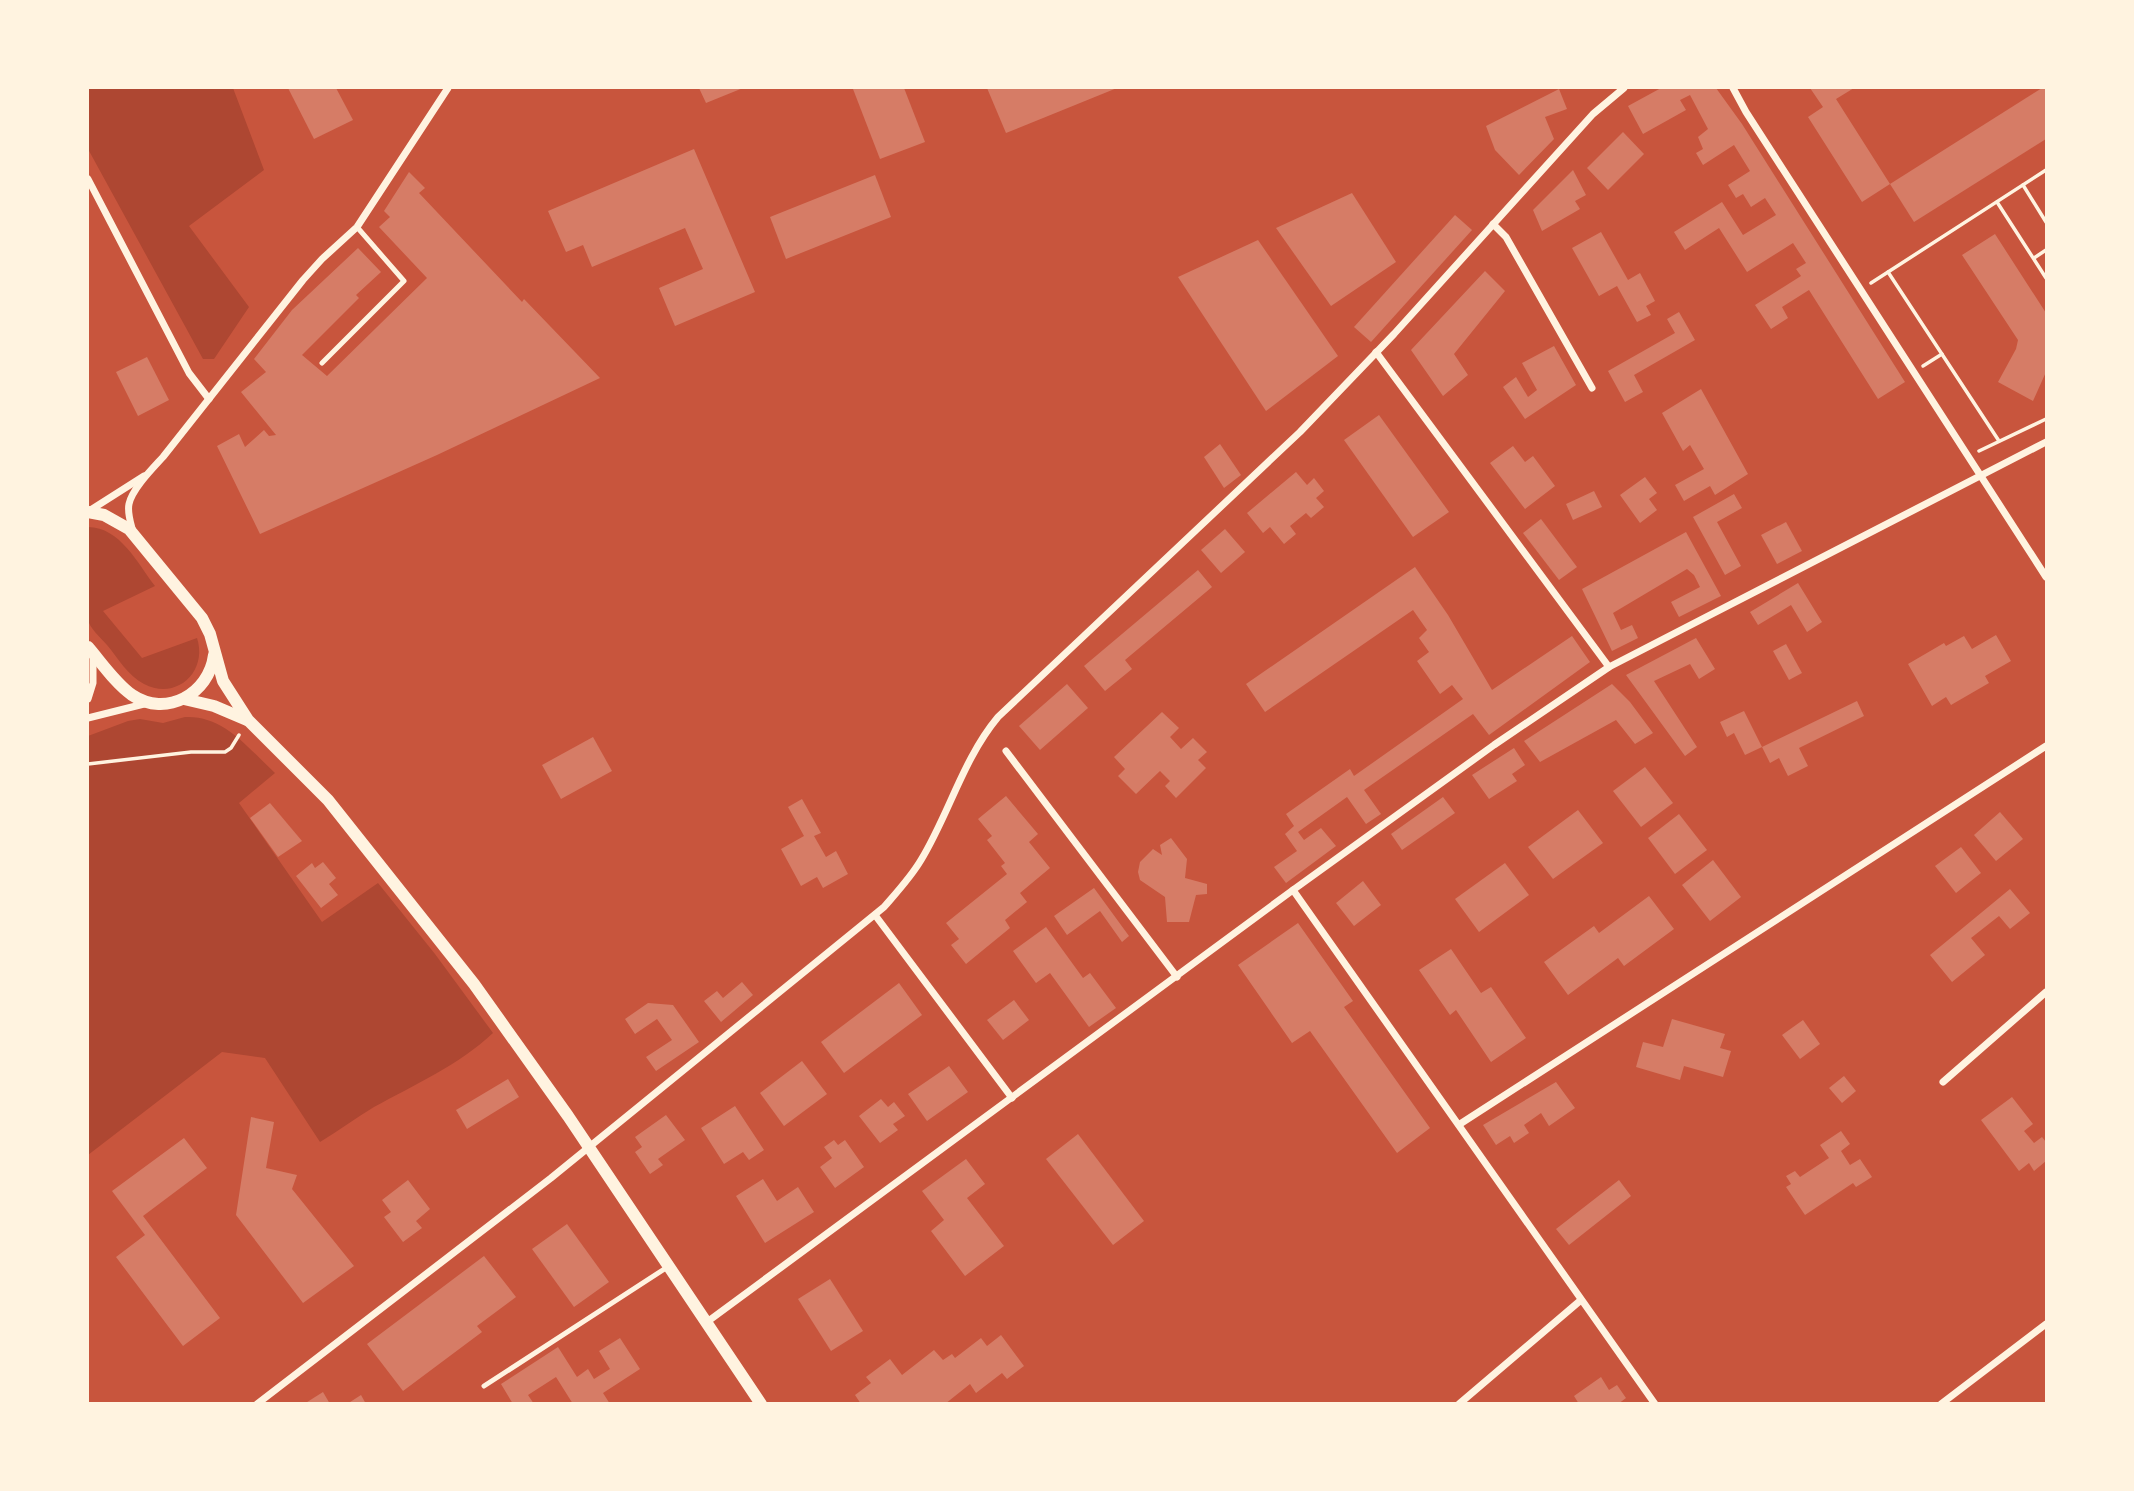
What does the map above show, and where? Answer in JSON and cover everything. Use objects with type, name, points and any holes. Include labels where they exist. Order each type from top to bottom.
[{"type":"street","points":[[133,533],[129,502],[148,473],[303,280],[357,227],[448,88]]},
{"type":"street","points":[[257,1404],[589,1147],[875,915],[900,890],[922,858],[978,746],[998,717],[1289,443],[1376,352],[1593,114],[1624,88]]},
{"type":"street","points":[[1733,88],[2046,577]]},
{"type":"street","points":[[88,179],[189,373],[209,399]]},
{"type":"street","points":[[1493,224],[1506,237],[1592,388]]},
{"type":"street","points":[[1376,352],[1609,667]]},
{"type":"street","points":[[707,1322],[1293,890],[1494,745],[1609,667],[2046,442]]},
{"type":"street","points":[[88,512],[148,473]]},
{"type":"street","points":[[88,512],[109,517],[133,533],[207,627],[223,681],[248,720],[318,789],[474,984],[589,1147],[761,1404]]},
{"type":"street","points":[[88,699],[93,677],[90,650]]},
{"type":"street","points":[[90,650],[130,693],[153,702]]},
{"type":"street","points":[[88,718],[153,702],[184,699],[198,690],[207,679],[214,651]]},
{"type":"street","points":[[184,699],[214,706],[248,720]]},
{"type":"street","points":[[1460,1124],[2046,746]]},
{"type":"street","points":[[1006,751],[1177,977]]},
{"type":"street","points":[[1293,890],[1655,1404]]},
{"type":"street","points":[[875,915],[1012,1098]]},
{"type":"street","points":[[1943,1082],[2046,992]]},
{"type":"street","points":[[1459,1404],[1581,1300]]},
{"type":"street","points":[[1941,1404],[2046,1324]]},
{"type":"lane","points":[[321,363],[404,281],[357,227]]},
{"type":"lane","points":[[484,1386],[669,1266]]},
{"type":"path","points":[[1861,290],[2046,170]]},
{"type":"path","points":[[2023,185],[2046,222]]},
{"type":"path","points":[[1997,202],[2046,278]]},
{"type":"path","points":[[2034,258],[2046,250]]},
{"type":"path","points":[[1888,272],[1999,442]]},
{"type":"path","points":[[1913,371],[1942,354]]},
{"type":"path","points":[[1969,456],[2046,419]]},
{"type":"path","points":[[88,764],[181,752],[225,752],[239,736]]},
{"type":"shaded area","points":[[88,88],[233,88],[264,170],[189,226],[249,307],[214,359],[203,359],[88,149]]},
{"type":"shaded area","points":[[88,527],[110,533],[119,540],[155,586],[103,611],[142,658],[197,638],[198,662],[194,672],[178,686],[156,688],[138,681],[91,626],[87,613]]},
{"type":"shaded area","points":[[185,717],[199,718],[224,728],[275,773],[239,803],[322,922],[378,883],[493,1033],[451,1065],[374,1107],[320,1142],[265,1058],[222,1052],[88,1155],[88,736],[128,721],[140,719],[163,723]]},
{"type":"building","points":[[288,88],[336,88],[353,120],[314,139]]},
{"type":"building","points":[[699,88],[743,88],[706,103]]},
{"type":"building","points":[[904,88],[925,142],[880,159],[853,89]]},
{"type":"building","points":[[987,88],[1117,88],[1006,133]]},
{"type":"building","points":[[1661,88],[1716,88],[1742,124],[1905,382],[1878,399],[1809,290],[1782,307],[1788,318],[1771,329],[1755,305],[1801,276],[1796,269],[1806,263],[1793,243],[1747,272],[1719,228],[1685,250],[1674,232],[1722,202],[1743,235],[1776,215],[1765,198],[1751,207],[1743,194],[1736,198],[1728,185],[1750,171],[1734,145],[1703,165],[1696,153],[1703,149],[1698,137],[1708,129],[1690,95],[1680,100],[1686,110],[1643,134],[1628,106]]},
{"type":"building","points":[[1810,88],[1854,88],[1836,99],[1890,184],[1862,202],[1808,117],[1823,107]]},
{"type":"building","points":[[2046,88],[2046,139],[1914,222],[1890,184]]},
{"type":"building","points":[[1559,89],[1567,109],[1545,117],[1554,139],[1519,175],[1495,150],[1486,126]]},
{"type":"building","points":[[1623,132],[1644,154],[1608,190],[1587,168]]},
{"type":"building","points":[[694,149],[755,292],[675,326],[659,288],[703,269],[685,228],[592,267],[583,245],[566,252],[548,211]]},
{"type":"building","points":[[1573,170],[1586,195],[1575,201],[1580,209],[1542,231],[1533,210]]},
{"type":"building","points":[[409,172],[425,188],[419,193],[522,302],[524,299],[600,378],[260,534],[217,446],[239,434],[245,447],[264,430],[269,436],[276,435],[241,392],[266,372],[254,359],[292,310],[358,248],[381,272],[356,295],[359,298],[302,355],[327,376],[427,278],[379,227],[390,217],[384,211]]},
{"type":"building","points":[[875,175],[891,217],[786,259],[770,217]]},
{"type":"building","points":[[1352,193],[1396,262],[1331,306],[1276,228]]},
{"type":"building","points":[[1455,215],[1472,230],[1371,342],[1354,327]]},
{"type":"building","points":[[1601,232],[1628,280],[1640,273],[1655,301],[1646,306],[1651,315],[1637,322],[1617,286],[1599,296],[1572,248]]},
{"type":"building","points":[[1995,234],[2046,313],[2046,372],[2033,401],[1998,382],[2018,340],[1962,255]]},
{"type":"building","points":[[1258,240],[1338,356],[1266,411],[1178,277]]},
{"type":"building","points":[[1485,271],[1505,291],[1454,354],[1468,375],[1443,396],[1411,350]]},
{"type":"building","points":[[1679,312],[1695,340],[1634,375],[1643,392],[1625,402],[1608,371],[1675,333],[1667,319]]},
{"type":"building","points":[[1554,346],[1576,385],[1525,419],[1503,387],[1516,377],[1528,397],[1537,390],[1522,363]]},
{"type":"building","points":[[147,357],[169,400],[138,416],[116,372]]},
{"type":"building","points":[[1701,389],[1748,474],[1715,495],[1710,486],[1684,501],[1675,485],[1704,469],[1690,445],[1683,451],[1662,413]]},
{"type":"building","points":[[1379,415],[1449,512],[1413,537],[1344,440]]},
{"type":"building","points":[[1220,444],[1241,475],[1224,488],[1204,457]]},
{"type":"building","points":[[1513,446],[1525,462],[1533,456],[1555,486],[1525,509],[1490,463]]},
{"type":"building","points":[[1296,472],[1307,485],[1314,478],[1324,491],[1316,498],[1324,507],[1311,518],[1306,513],[1290,526],[1296,534],[1284,544],[1270,527],[1263,533],[1247,513]]},
{"type":"building","points":[[1645,477],[1657,493],[1649,499],[1657,510],[1640,523],[1620,495]]},
{"type":"building","points":[[1594,491],[1602,507],[1573,520],[1566,504]]},
{"type":"building","points":[[1734,494],[1742,508],[1717,522],[1741,566],[1725,575],[1693,517]]},
{"type":"building","points":[[1541,519],[1577,567],[1559,580],[1523,533]]},
{"type":"building","points":[[1786,522],[1802,551],[1777,564],[1761,535]]},
{"type":"building","points":[[1225,529],[1245,552],[1221,573],[1201,550]]},
{"type":"building","points":[[1686,532],[1721,596],[1679,617],[1671,602],[1700,587],[1694,575],[1687,569],[1613,613],[1621,630],[1632,625],[1638,638],[1612,651],[1582,589]]},
{"type":"building","points":[[1415,567],[1448,615],[1492,690],[1572,636],[1590,662],[1489,735],[1473,714],[1364,790],[1381,814],[1366,824],[1347,797],[1298,832],[1304,840],[1321,828],[1336,846],[1286,883],[1274,867],[1297,851],[1285,834],[1294,826],[1286,814],[1350,769],[1354,776],[1463,699],[1452,685],[1440,694],[1417,661],[1429,652],[1419,638],[1427,630],[1413,610],[1265,712],[1246,684]]},
{"type":"building","points":[[1198,570],[1212,587],[1125,660],[1132,669],[1105,691],[1084,666]]},
{"type":"building","points":[[1798,583],[1822,622],[1807,632],[1791,605],[1758,625],[1750,612]]},
{"type":"building","points":[[1996,635],[2011,661],[1985,676],[1989,683],[1951,705],[1946,697],[1932,706],[1908,664],[1944,643],[1946,646],[1964,636],[1972,649]]},
{"type":"building","points":[[1696,638],[1715,669],[1699,679],[1690,664],[1654,681],[1697,747],[1685,756],[1626,675]]},
{"type":"building","points":[[1786,644],[1802,673],[1789,680],[1773,651]]},
{"type":"building","points":[[1067,684],[1088,708],[1040,750],[1019,726]]},
{"type":"building","points":[[1612,684],[1630,702],[1653,733],[1635,744],[1616,720],[1540,762],[1524,741]]},
{"type":"building","points":[[1857,701],[1864,716],[1799,748],[1808,766],[1788,776],[1779,758],[1770,763],[1762,747]]},
{"type":"building","points":[[1744,711],[1762,747],[1745,755],[1734,733],[1727,737],[1720,722]]},
{"type":"building","points":[[1162,712],[1179,728],[1170,737],[1181,749],[1193,738],[1207,752],[1198,760],[1206,768],[1176,798],[1165,786],[1170,781],[1160,771],[1136,794],[1118,776],[1125,769],[1114,757]]},
{"type":"building","points":[[593,737],[612,771],[561,799],[542,765]]},
{"type":"building","points":[[1514,748],[1525,765],[1512,774],[1517,781],[1489,799],[1472,775]]},
{"type":"building","points":[[1645,767],[1673,803],[1641,827],[1613,791]]},
{"type":"building","points":[[1006,796],[1038,834],[1029,842],[1050,868],[1020,893],[1027,902],[1005,920],[1010,928],[966,964],[951,945],[959,939],[946,923],[1007,874],[1001,866],[1005,863],[987,840],[992,836],[978,819]]},
{"type":"building","points":[[1443,797],[1455,813],[1402,850],[1391,834]]},
{"type":"building","points":[[802,799],[821,833],[814,836],[826,857],[836,851],[848,874],[823,888],[817,877],[801,886],[781,849],[804,836],[788,807]]},
{"type":"building","points":[[270,803],[302,841],[278,857],[250,818]]},
{"type":"building","points":[[1578,810],[1603,843],[1553,879],[1528,847]]},
{"type":"building","points":[[2000,812],[2023,839],[1996,861],[1974,835]]},
{"type":"building","points":[[1679,814],[1707,850],[1675,874],[1648,838]]},
{"type":"building","points":[[1171,838],[1187,859],[1185,878],[1207,884],[1207,894],[1196,895],[1189,922],[1167,922],[1165,897],[1140,880],[1138,872],[1140,862],[1153,849],[1162,855],[1160,845]]},
{"type":"building","points":[[1961,847],[1981,873],[1956,893],[1935,866]]},
{"type":"building","points":[[1713,860],[1741,897],[1710,921],[1682,885]]},
{"type":"building","points":[[323,862],[336,878],[329,884],[338,895],[321,908],[296,876],[312,863],[315,868]]},
{"type":"building","points":[[1505,863],[1529,895],[1479,932],[1455,899]]},
{"type":"building","points":[[1363,881],[1381,905],[1354,926],[1336,903]]},
{"type":"building","points":[[1094,888],[1129,936],[1122,942],[1100,911],[1067,935],[1054,916]]},
{"type":"building","points":[[2010,889],[2030,913],[2010,929],[1999,916],[1971,938],[1985,955],[1952,982],[1930,955]]},
{"type":"building","points":[[1649,896],[1674,929],[1624,966],[1618,958],[1568,995],[1544,962],[1594,926],[1599,933]]},
{"type":"building","points":[[1298,923],[1353,1001],[1344,1007],[1430,1128],[1397,1153],[1310,1031],[1292,1043],[1238,965]]},
{"type":"building","points":[[1046,927],[1083,978],[1090,973],[1116,1008],[1089,1027],[1050,973],[1036,983],[1013,951]]},
{"type":"building","points":[[1451,949],[1481,993],[1491,987],[1526,1038],[1491,1062],[1456,1010],[1450,1015],[1419,970]]},
{"type":"building","points":[[742,982],[753,995],[721,1022],[704,1001],[717,991],[723,998]]},
{"type":"building","points":[[899,983],[922,1015],[844,1073],[821,1042]]},
{"type":"building","points":[[1014,1000],[1029,1020],[1003,1040],[987,1020]]},
{"type":"building","points":[[648,1003],[673,1005],[699,1042],[656,1071],[646,1057],[672,1040],[657,1019],[635,1034],[625,1019]]},
{"type":"building","points":[[1672,1019],[1725,1034],[1720,1048],[1731,1051],[1723,1077],[1684,1066],[1680,1080],[1636,1067],[1643,1042],[1663,1047]]},
{"type":"building","points":[[1803,1020],[1820,1044],[1800,1059],[1782,1035]]},
{"type":"building","points":[[802,1061],[827,1094],[784,1126],[760,1093]]},
{"type":"building","points":[[949,1066],[968,1092],[927,1121],[908,1094]]},
{"type":"building","points":[[1844,1076],[1856,1091],[1842,1103],[1829,1088]]},
{"type":"building","points":[[508,1079],[519,1097],[467,1129],[456,1110]]},
{"type":"building","points":[[1556,1082],[1575,1108],[1549,1126],[1541,1113],[1524,1125],[1529,1133],[1514,1143],[1510,1136],[1496,1145],[1483,1125]]},
{"type":"building","points":[[2012,1097],[2033,1124],[2024,1131],[2034,1143],[2042,1137],[2046,1142],[2046,1161],[2034,1171],[2029,1163],[2019,1171],[1981,1120]]},
{"type":"building","points":[[881,1099],[888,1107],[894,1102],[905,1116],[893,1124],[898,1130],[880,1143],[859,1116]]},
{"type":"building","points":[[735,1106],[764,1150],[749,1160],[743,1152],[724,1164],[701,1128]]},
{"type":"building","points":[[666,1115],[685,1140],[658,1159],[663,1165],[650,1174],[635,1152],[642,1147],[635,1137]]},
{"type":"building","points":[[251,1117],[274,1122],[266,1168],[297,1175],[292,1189],[354,1266],[303,1303],[236,1215]]},
{"type":"building","points":[[1841,1131],[1850,1144],[1841,1151],[1850,1165],[1860,1159],[1872,1177],[1856,1187],[1853,1183],[1805,1215],[1786,1187],[1791,1184],[1786,1176],[1795,1171],[1800,1177],[1829,1158],[1820,1145]]},
{"type":"building","points":[[1078,1134],[1144,1221],[1113,1245],[1046,1159]]},
{"type":"building","points":[[184,1138],[207,1168],[143,1216],[220,1318],[183,1346],[116,1257],[145,1235],[112,1191]]},
{"type":"building","points":[[834,1140],[838,1145],[845,1140],[864,1167],[835,1188],[820,1167],[832,1158],[824,1147]]},
{"type":"building","points":[[966,1159],[985,1184],[967,1198],[1004,1246],[965,1276],[931,1231],[944,1220],[922,1191]]},
{"type":"building","points":[[763,1179],[777,1201],[798,1187],[814,1212],[765,1243],[736,1196]]},
{"type":"building","points":[[408,1180],[430,1209],[416,1221],[422,1228],[403,1242],[384,1217],[391,1212],[382,1200]]},
{"type":"building","points":[[1619,1180],[1631,1196],[1569,1245],[1556,1229]]},
{"type":"building","points":[[567,1224],[609,1282],[574,1307],[532,1249]]},
{"type":"building","points":[[484,1256],[516,1297],[477,1326],[482,1332],[403,1391],[367,1344]]},
{"type":"building","points":[[830,1279],[863,1331],[831,1351],[798,1299]]},
{"type":"building","points":[[1001,1335],[1024,1366],[1007,1379],[1002,1373],[976,1393],[970,1384],[945,1404],[861,1404],[855,1395],[871,1383],[866,1377],[890,1359],[902,1375],[934,1350],[943,1360],[952,1354],[955,1358],[981,1338],[987,1346]]},
{"type":"building","points":[[620,1338],[640,1369],[603,1393],[610,1404],[573,1404],[556,1377],[528,1395],[534,1404],[513,1404],[501,1384],[558,1347],[577,1377],[588,1369],[594,1379],[610,1369],[599,1351]]},
{"type":"building","points":[[1601,1377],[1609,1390],[1617,1385],[1626,1398],[1618,1404],[1579,1404],[1574,1396]]},
{"type":"building","points":[[323,1392],[330,1404],[304,1404]]},
{"type":"building","points":[[361,1395],[366,1404],[347,1404]]}]
